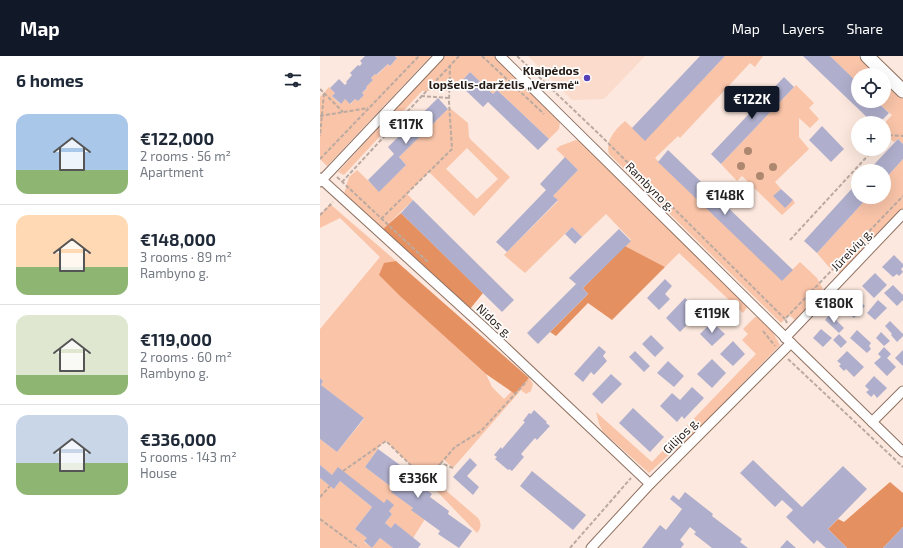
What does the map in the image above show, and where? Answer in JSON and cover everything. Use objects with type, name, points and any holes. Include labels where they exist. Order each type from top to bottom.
[{"type":"street","points":[[321,183],[439,56]]},
{"type":"street","name":"Rambyno g.","points":[[500,56],[903,452]]},
{"type":"street","points":[[867,56],[903,91]]},
{"type":"street","name":"Nidos g.","points":[[321,183],[339,196],[533,374],[650,484]]},
{"type":"street","name":"Jūreivių g.","points":[[788,340],[792,330],[903,214]]},
{"type":"street","name":"Gilijos g.","points":[[591,548],[650,484],[781,353],[788,340]]},
{"type":"street","points":[[872,422],[903,390]]},
{"type":"path","points":[[320,159],[419,56]]},
{"type":"path","points":[[320,214],[339,196],[342,180],[459,56]]},
{"type":"path","points":[[482,56],[548,118]]},
{"type":"path","points":[[517,56],[600,135],[785,319],[792,330]]},
{"type":"path","points":[[381,219],[452,149],[449,98],[450,66]]},
{"type":"path","points":[[320,89],[343,112]]},
{"type":"path","points":[[320,136],[324,93]]},
{"type":"path","points":[[421,96],[449,98]]},
{"type":"path","points":[[321,116],[369,108]]},
{"type":"path","points":[[891,135],[903,136]]},
{"type":"path","points":[[790,240],[868,156]]},
{"type":"path","points":[[330,172],[432,266]]},
{"type":"path","points":[[785,319],[903,196]]},
{"type":"path","points":[[758,326],[781,353],[903,467]]},
{"type":"path","points":[[343,471],[386,441],[426,480],[455,447],[481,431],[533,374]]},
{"type":"path","points":[[441,463],[454,468]]},
{"type":"path","points":[[570,548],[636,471]]},
{"type":"path","points":[[320,497],[330,486]]},
{"type":"path","points":[[320,518],[359,548]]},
{"type":"shaded area","points":[[396,56],[431,56],[327,166],[320,159],[320,97],[329,87],[335,93],[332,96],[340,104],[345,99],[351,104],[355,99],[358,101],[364,95],[362,93],[367,89],[366,87],[373,80],[371,78],[375,74],[377,75],[388,64],[390,66],[397,58]]},
{"type":"shaded area","points":[[444,56],[494,56],[560,121],[559,129],[549,139],[497,90],[493,94],[470,72],[459,84],[449,91],[422,91],[344,175],[338,172]]},
{"type":"shaded area","name":"Klaipėdos lopšelis-darželis „Versmė“","points":[[528,56],[645,56],[604,99],[572,100]]},
{"type":"shaded area","points":[[725,56],[763,56],[755,67],[750,63],[680,138],[678,136],[655,158],[782,280],[800,262],[817,278],[823,289],[822,293],[795,320],[789,315],[781,323],[609,154],[608,149],[612,135],[625,121],[645,140]]},
{"type":"shaded area","points":[[830,56],[858,56],[871,68],[851,68],[851,76]]},
{"type":"shaded area","points":[[796,85],[814,103],[809,108],[819,119],[810,128],[799,118],[799,137],[809,149],[775,182],[781,189],[774,196],[793,200],[795,203],[782,215],[742,176],[737,181],[721,164]]},
{"type":"shaded area","points":[[891,88],[903,99],[903,144],[898,139],[894,142],[891,140],[892,115],[884,108],[891,108]]},
{"type":"shaded area","points":[[448,109],[451,109],[468,123],[469,137],[471,140],[510,177],[474,216],[429,172],[407,194],[413,200],[383,229],[344,194],[349,177],[357,170],[379,191],[406,165],[399,157]],"holes":[[[467,148],[498,179],[477,199],[446,169]]]},
{"type":"shaded area","points":[[576,140],[582,142],[748,306],[743,313],[679,253],[665,267],[625,246],[631,240],[606,214],[582,237],[572,227],[525,273],[504,255],[558,201],[553,196],[578,170],[556,149]]},
{"type":"shaded area","points":[[903,159],[903,209],[840,274],[828,266],[817,253],[862,204],[891,204],[891,172]]},
{"type":"shaded area","points":[[330,204],[396,261],[384,264],[401,297],[486,374],[492,387],[504,399],[512,391],[515,393],[529,378],[533,384],[531,391],[526,394],[521,390],[453,468],[444,460],[429,476],[478,518],[480,526],[477,533],[386,441],[378,447],[365,467],[394,489],[392,492],[413,508],[412,510],[425,519],[413,538],[395,523],[391,528],[385,523],[392,514],[389,511],[393,505],[387,500],[384,503],[332,475],[320,465],[320,439],[337,452],[364,419],[321,385],[323,381],[320,378],[320,329],[380,257],[340,218],[320,228],[320,215]]},
{"type":"shaded area","points":[[401,213],[483,293],[470,309],[383,229]]},
{"type":"shaded area","points":[[625,246],[665,267],[612,320],[588,303],[556,336],[550,332],[588,294],[583,288]]},
{"type":"shaded area","points":[[396,261],[529,378],[515,394],[486,374],[401,297],[379,275],[384,263]]},
{"type":"shaded area","points":[[755,317],[758,317],[769,326],[780,345],[677,451],[674,450],[649,473],[603,432],[596,412],[652,462],[756,354],[742,340],[748,334],[743,329]]},
{"type":"shaded area","points":[[320,478],[334,489],[340,481],[372,507],[355,529],[367,538],[364,542],[372,548],[320,548]]},
{"type":"shaded area","points":[[890,482],[903,493],[903,527],[883,548],[847,548],[828,529],[838,519],[844,522]]},
{"type":"shaded area","points":[[380,538],[393,548],[372,548]]},
{"type":"building","points":[[365,56],[395,56],[397,58],[390,66],[388,64],[371,78],[373,80],[366,87],[367,88],[362,93],[364,95],[358,101],[355,99],[350,104],[345,99],[341,104],[332,96],[335,93],[330,88],[339,79],[345,85],[352,75],[350,73],[358,65],[360,66],[362,63],[360,61]]},
{"type":"building","points":[[700,56],[725,56],[645,141],[632,128]]},
{"type":"building","points":[[803,56],[830,56],[851,76],[851,102]]},
{"type":"building","points":[[470,72],[493,94],[497,90],[549,139],[538,150],[488,102],[483,107],[459,84]]},
{"type":"building","points":[[784,77],[794,87],[721,164],[711,154]]},
{"type":"building","points":[[438,98],[448,109],[399,157],[406,165],[379,192],[368,180],[394,154],[388,147]]},
{"type":"building","points":[[857,108],[884,108],[889,113],[886,116],[866,116]]},
{"type":"building","points":[[822,126],[844,149],[831,162],[809,140]]},
{"type":"building","points":[[898,139],[903,144],[903,159],[891,172],[891,164],[875,164],[882,156],[891,156],[891,146]]},
{"type":"building","points":[[668,150],[793,270],[782,281],[658,162]]},
{"type":"building","points":[[565,157],[578,170],[553,196],[558,200],[507,252],[496,242],[546,190],[540,184]]},
{"type":"building","points":[[781,189],[793,200],[785,208],[773,196]]},
{"type":"building","points":[[851,190],[851,204],[862,204],[817,253],[804,241]]},
{"type":"building","points":[[413,200],[514,300],[502,312],[401,213]]},
{"type":"building","points":[[572,227],[582,237],[575,244],[565,234]]},
{"type":"building","points":[[619,229],[631,241],[583,288],[588,294],[538,344],[527,333],[576,284],[569,278]]},
{"type":"building","points":[[894,255],[903,264],[901,269],[903,272],[899,276],[897,274],[893,277],[882,267]]},
{"type":"building","points":[[875,273],[887,285],[874,298],[862,286]]},
{"type":"building","points":[[665,279],[672,286],[665,294],[670,299],[659,310],[647,298]]},
{"type":"building","points":[[893,285],[903,295],[903,300],[897,306],[884,293]]},
{"type":"building","points":[[854,296],[865,306],[854,318],[843,308]]},
{"type":"building","points":[[685,298],[700,312],[680,332],[666,318]]},
{"type":"building","points":[[878,300],[887,308],[875,320],[867,313]]},
{"type":"building","points":[[830,314],[844,328],[839,333],[825,320]]},
{"type":"building","points":[[890,321],[903,334],[897,342],[885,326]]},
{"type":"building","points":[[712,322],[725,334],[712,346],[700,334]]},
{"type":"building","points":[[821,329],[832,338],[823,347],[813,338]]},
{"type":"building","points":[[857,330],[871,343],[869,346],[871,349],[867,353],[850,338]]},
{"type":"building","points":[[881,332],[890,341],[884,346],[876,338]]},
{"type":"building","points":[[839,334],[847,342],[841,348],[833,340]]},
{"type":"building","points":[[651,335],[664,348],[655,357],[642,344]]},
{"type":"building","points":[[733,341],[745,354],[733,366],[720,354]]},
{"type":"building","points":[[599,346],[606,352],[603,356],[607,361],[594,375],[591,372],[583,382],[574,374]]},
{"type":"building","points":[[884,347],[891,354],[887,358],[896,367],[887,376],[874,363],[881,357],[878,354]]},
{"type":"building","points":[[903,350],[903,366],[895,358]]},
{"type":"building","points":[[635,351],[650,366],[644,372],[629,357]]},
{"type":"building","points":[[847,351],[864,367],[854,377],[846,369],[844,371],[839,366],[841,364],[837,361]]},
{"type":"building","points":[[712,359],[726,373],[712,388],[697,374]]},
{"type":"building","points":[[668,361],[684,376],[674,387],[657,373]]},
{"type":"building","points":[[611,374],[622,384],[602,404],[592,394]]},
{"type":"building","points":[[874,376],[887,388],[877,398],[874,394],[871,397],[866,392],[869,390],[865,386]]},
{"type":"building","points":[[320,378],[323,381],[321,385],[364,418],[337,452],[320,439]]},
{"type":"building","points":[[692,387],[704,398],[684,419],[682,416],[677,422],[660,406],[672,393],[680,400]]},
{"type":"building","points":[[633,408],[664,437],[650,452],[619,423]]},
{"type":"building","points":[[534,410],[550,426],[537,440],[535,438],[521,454],[524,457],[512,471],[509,469],[508,470],[495,459],[497,457],[494,455],[501,447],[502,449],[525,422],[523,421],[529,413],[531,414]]},
{"type":"building","points":[[378,449],[404,468],[401,471],[432,494],[430,497],[449,511],[448,514],[472,531],[459,548],[438,534],[440,531],[411,510],[413,508],[391,492],[394,489],[365,467]]},
{"type":"building","points":[[470,458],[477,465],[467,476],[479,487],[473,495],[453,477]]},
{"type":"building","points":[[753,460],[802,507],[843,466],[867,489],[828,529],[847,548],[826,548],[817,540],[814,544],[786,517],[793,510],[782,500],[775,507],[740,473]]},
{"type":"building","points":[[320,465],[332,475],[338,467],[384,503],[387,499],[394,505],[389,511],[392,514],[385,523],[391,528],[395,523],[421,544],[418,548],[393,548],[380,538],[372,548],[364,541],[367,538],[355,529],[372,507],[340,481],[334,489],[320,478]]},
{"type":"building","points":[[532,471],[586,515],[573,530],[520,486]]},
{"type":"building","points":[[685,492],[713,514],[712,516],[742,539],[740,542],[748,548],[712,548],[694,534],[696,532],[690,527],[680,540],[684,544],[681,548],[642,548],[660,525],[666,530],[676,517],[682,509],[670,499],[673,495],[679,500]]},
{"type":"building","points":[[903,527],[903,548],[883,548]]},
{"type":"building","points":[[787,540],[796,548],[780,548]]},
{"type":"place","name":"Klaipėdos lopšelis-darželis „Versmė“","points":[[587,78]]}]
